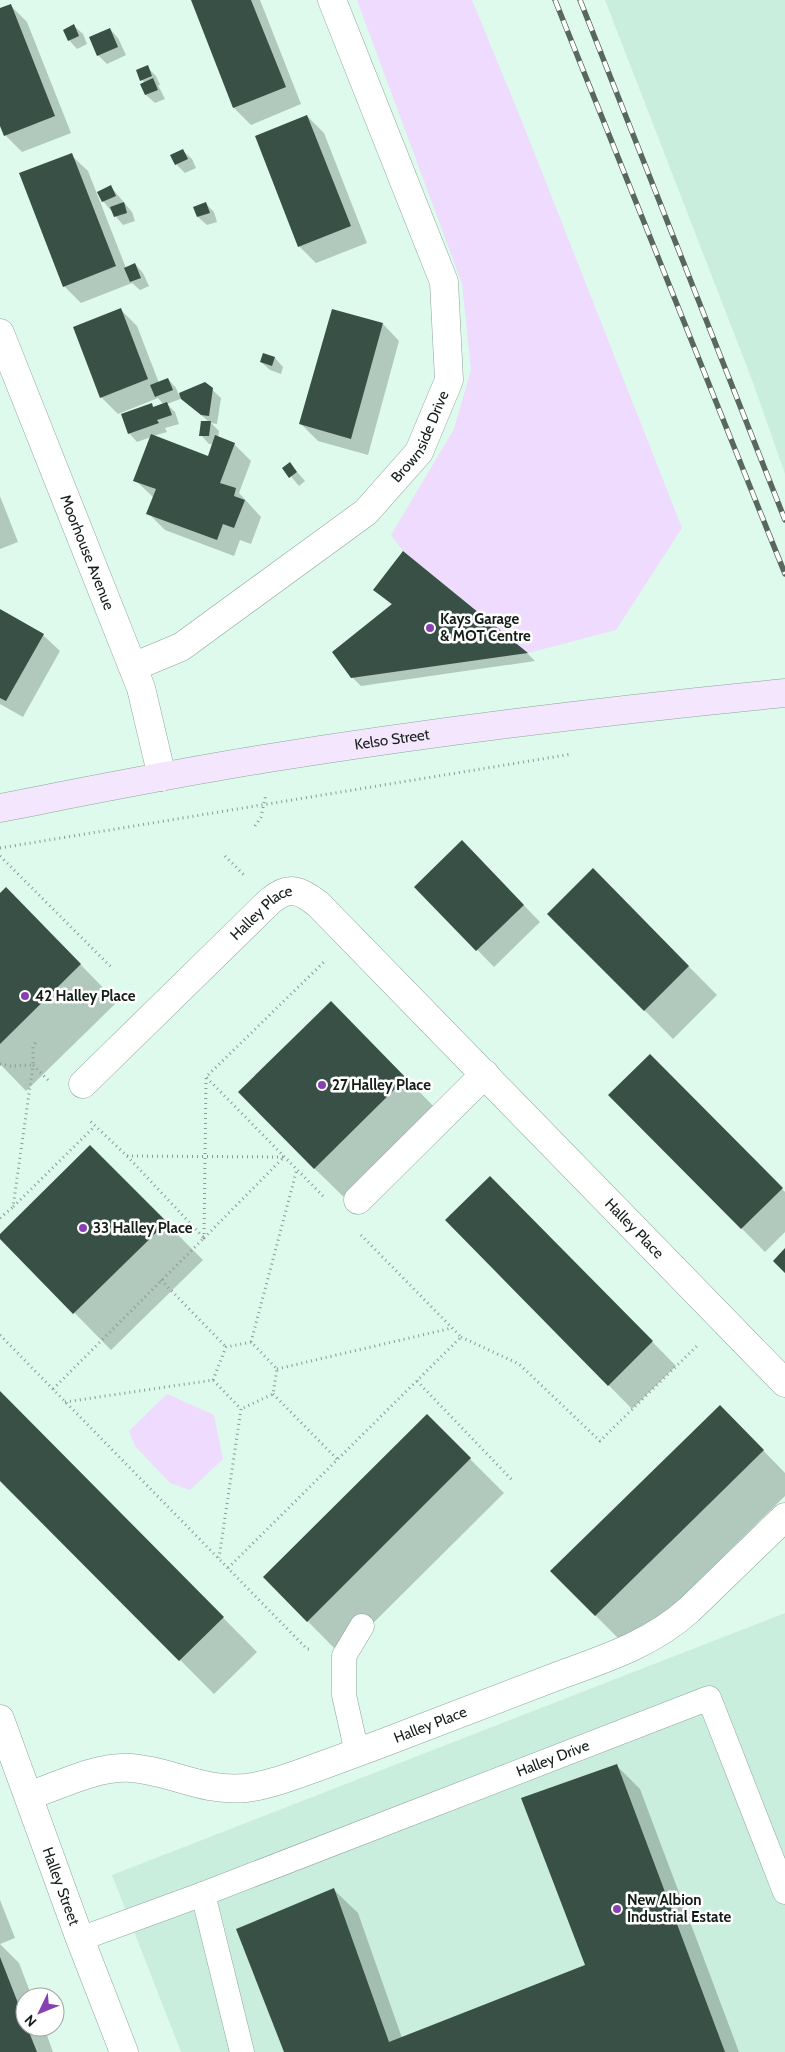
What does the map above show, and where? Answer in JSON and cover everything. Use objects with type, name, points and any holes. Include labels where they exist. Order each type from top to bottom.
[{"type":"street","name":"Brownside Drive","points":[[133,667],[181,647],[366,512],[419,452],[449,380],[444,282],[332,0]]},
{"type":"street","name":"Moorhouse Avenue","points":[[0,333],[141,688],[162,777]]},
{"type":"street","name":"Kelso Street","points":[[0,808],[262,759],[360,744],[785,692]]},
{"type":"street","name":"Halley Place","points":[[83,1084],[270,901],[284,892],[296,891],[308,896],[485,1074],[785,1383]]},
{"type":"street","points":[[358,1200],[485,1074]]},
{"type":"street","name":"Halley Place","points":[[29,1796],[86,1776],[130,1768],[152,1772],[201,1786],[226,1789],[247,1788],[296,1775],[357,1753],[655,1637],[689,1610],[785,1517]]},
{"type":"street","name":"Halley Street","points":[[0,1719],[80,1939],[124,2052]]},
{"type":"lane","points":[[357,1753],[344,1695],[344,1656],[362,1626]]},
{"type":"lane","name":"Halley Drive","points":[[203,1894],[709,1698],[785,1892]]},
{"type":"lane","points":[[80,1939],[203,1894],[241,2052]]},
{"type":"path","points":[[0,848],[576,754]]},
{"type":"path","points":[[0,856],[111,967]]},
{"type":"path","points":[[204,1238],[206,1077],[326,959],[320,953]]},
{"type":"path","points":[[13,1207],[33,1066],[33,1047],[37,1040]]},
{"type":"path","points":[[0,1064],[33,1066],[54,1086]]},
{"type":"path","points":[[206,1077],[324,1197]]},
{"type":"path","points":[[81,1113],[126,1156],[204,1238]]},
{"type":"path","points":[[0,1218],[95,1126]]},
{"type":"path","points":[[126,1156],[284,1157]]},
{"type":"path","points":[[53,1389],[284,1157]]},
{"type":"path","points":[[251,1342],[297,1170]]},
{"type":"path","points":[[358,1232],[461,1337],[519,1364],[600,1441],[724,1320]]},
{"type":"path","points":[[161,1280],[226,1347]]},
{"type":"path","points":[[277,1369],[452,1328]]},
{"type":"path","points":[[0,1335],[307,1649],[344,1656]]},
{"type":"path","points":[[228,1568],[461,1337]]},
{"type":"path","points":[[226,1347],[251,1342]]},
{"type":"path","points":[[251,1342],[277,1369]]},
{"type":"path","points":[[213,1380],[226,1347]]},
{"type":"path","points":[[273,1394],[277,1369]]},
{"type":"path","points":[[65,1402],[213,1380]]},
{"type":"path","points":[[213,1380],[241,1409]]},
{"type":"path","points":[[417,1381],[513,1481]]},
{"type":"path","points":[[241,1409],[273,1394]]},
{"type":"path","points":[[273,1394],[338,1460]]},
{"type":"path","points":[[218,1559],[241,1409]]},
{"type":"shaded area","points":[[357,0],[472,0],[523,124],[682,528],[616,630],[528,653],[403,551],[391,535],[454,429],[471,370],[462,284]]},
{"type":"shaded area","points":[[605,0],[785,0],[785,474],[752,380]]},
{"type":"shaded area","points":[[167,1394],[214,1415],[223,1459],[190,1490],[170,1483],[135,1446],[129,1431]]},
{"type":"shaded area","name":"New Albion Industrial Estate","points":[[785,1613],[785,2052],[181,2052],[112,1875]]},
{"type":"building","points":[[191,0],[251,0],[286,87],[233,108]]},
{"type":"building","points":[[11,4],[55,116],[4,136],[0,126],[0,8]]},
{"type":"building","points":[[74,24],[79,36],[68,41],[63,30]]},
{"type":"building","points":[[110,28],[118,47],[97,56],[89,37]]},
{"type":"building","points":[[148,65],[152,76],[140,81],[136,70]]},
{"type":"building","points":[[153,78],[158,90],[145,95],[140,84]]},
{"type":"building","points":[[307,115],[351,226],[298,247],[255,136]]},
{"type":"building","points":[[183,149],[188,159],[175,165],[170,155]]},
{"type":"building","points":[[72,153],[116,266],[63,287],[19,173]]},
{"type":"building","points":[[111,185],[116,196],[102,202],[97,192]]},
{"type":"building","points":[[124,202],[127,213],[114,217],[110,207]]},
{"type":"building","points":[[206,202],[210,213],[197,217],[193,207]]},
{"type":"building","points":[[135,263],[141,278],[130,282],[124,268]]},
{"type":"building","points":[[121,308],[148,379],[100,398],[73,327]]},
{"type":"building","points":[[332,309],[383,323],[351,439],[299,424]]},
{"type":"building","points":[[263,353],[275,357],[272,366],[260,362]]},
{"type":"building","points":[[168,378],[173,390],[155,397],[150,385]]},
{"type":"building","points":[[205,382],[213,388],[209,416],[201,415],[181,399],[179,393]]},
{"type":"building","points":[[167,402],[172,415],[157,420],[159,423],[128,434],[121,414],[152,403],[153,407]]},
{"type":"building","points":[[201,421],[211,421],[209,436],[199,436]]},
{"type":"building","points":[[151,434],[208,456],[215,435],[235,443],[220,483],[236,488],[234,496],[245,500],[234,528],[223,524],[217,540],[146,514],[156,489],[133,481]]},
{"type":"building","points":[[290,462],[297,472],[289,478],[282,468]]},
{"type":"building","name":"Kays Garage & MOT Centre","points":[[403,551],[528,653],[351,678],[332,652],[392,604],[373,590]]},
{"type":"building","points":[[0,609],[44,634],[6,701],[0,698]]},
{"type":"building","points":[[462,840],[524,905],[476,951],[414,887]]},
{"type":"building","points":[[593,868],[689,966],[644,1011],[547,914]]},
{"type":"building","name":"42 Halley Place","points":[[6,887],[81,964],[0,1044],[0,893]]},
{"type":"building","name":"27 Halley Place","points":[[331,1001],[406,1078],[314,1169],[238,1092]]},
{"type":"building","points":[[650,1054],[783,1188],[741,1229],[608,1095]]},
{"type":"building","name":"33 Halley Place","points":[[90,1145],[167,1222],[73,1314],[0,1239],[0,1234]]},
{"type":"building","points":[[490,1176],[653,1341],[608,1386],[445,1220]]},
{"type":"building","points":[[785,1248],[785,1273],[773,1261]]},
{"type":"building","points":[[0,1391],[224,1617],[179,1661],[0,1481]]},
{"type":"building","points":[[720,1405],[764,1450],[595,1616],[550,1571]]},
{"type":"building","points":[[427,1414],[471,1458],[307,1622],[263,1577]]},
{"type":"building","name":"New Albion Industrial Estate","points":[[617,1764],[725,2052],[284,2052],[236,1929],[334,1888],[389,2042],[585,1965],[521,1798]]},
{"type":"building","points":[[0,1957],[15,1995],[15,2037],[31,2037],[37,2052],[0,2052]]},
{"type":"railway","points":[[555,0],[785,574]]},
{"type":"railway","points":[[580,0],[785,520]]},
{"type":"place","name":"Kays Garage & MOT Centre","points":[[430,628]]},
{"type":"place","name":"42 Halley Place","points":[[25,996]]},
{"type":"place","name":"27 Halley Place","points":[[322,1085]]},
{"type":"place","name":"33 Halley Place","points":[[83,1228]]},
{"type":"place","name":"New Albion Industrial Estate","points":[[617,1909]]}]
